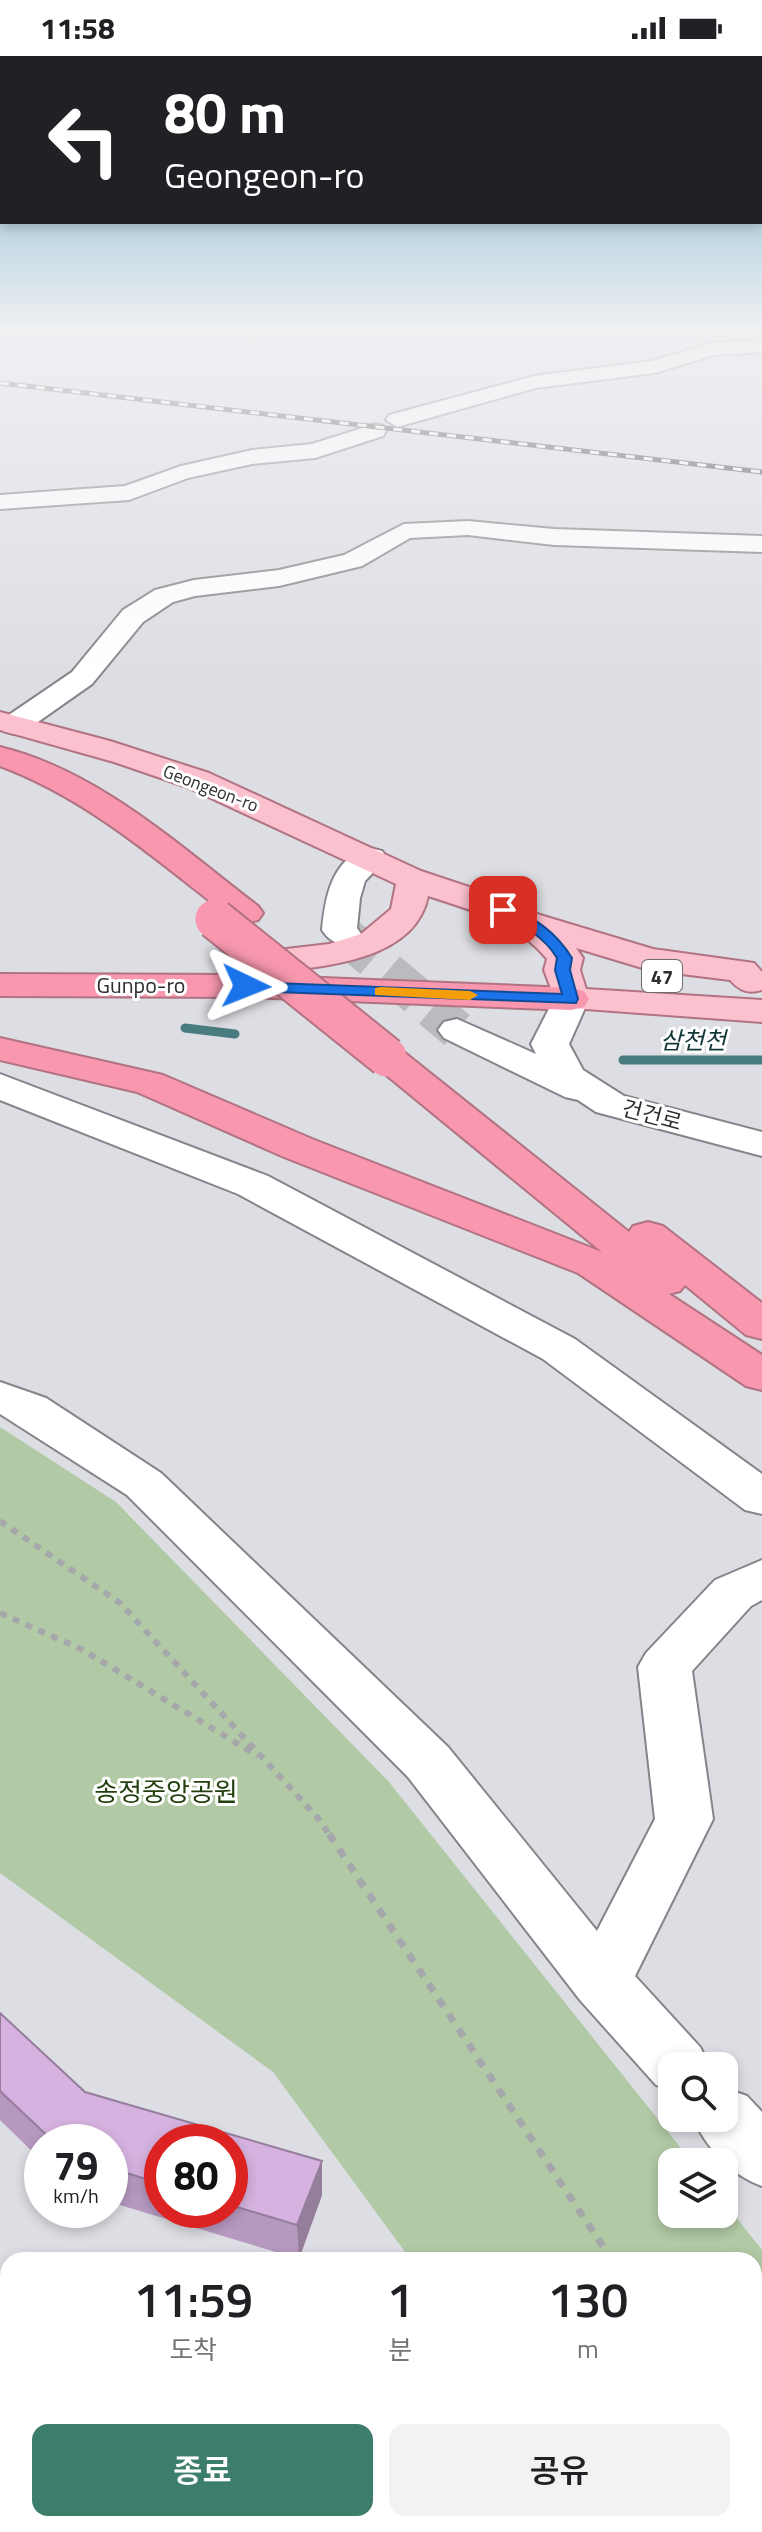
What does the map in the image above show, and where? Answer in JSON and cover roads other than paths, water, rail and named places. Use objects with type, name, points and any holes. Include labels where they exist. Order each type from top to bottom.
[{"type":"highway","points":[[0,756],[47,773],[118,815],[230,916],[402,1055],[762,1360]]},
{"type":"highway","points":[[0,772],[26,780],[92,821],[230,916]]},
{"type":"highway","name":"Gunpo-ro","points":[[0,960],[248,963],[566,985]]},
{"type":"highway","name":"Gunpo-ro","points":[[0,985],[566,985]]},
{"type":"highway","points":[[0,1049],[149,1083],[298,1148],[593,1264],[762,1376]]},
{"type":"highway","points":[[402,1055],[762,1325]]},
{"type":"main road","name":"Geongeon-ro","points":[[7,723],[196,779],[272,811],[414,879],[531,923],[554,942],[565,958],[566,985]]},
{"type":"main road","name":"Geongeon-ro","points":[[414,879],[431,896],[524,952],[566,985]]},
{"type":"main road","points":[[248,963],[334,954],[373,941],[407,913],[414,879]]},
{"type":"main road","points":[[531,923],[649,959],[741,971],[759,992]]},
{"type":"main road","name":"Gunpo-ro","points":[[566,985],[759,992]]},
{"type":"street","points":[[0,502],[129,493],[181,473],[252,457],[315,451],[328,447]]},
{"type":"street","points":[[7,723],[82,678],[133,616],[164,596],[194,588],[279,578],[353,561],[404,531],[468,528],[554,537],[762,544]]},
{"type":"street","points":[[343,934],[339,930],[343,887],[357,867],[370,858]]},
{"type":"street","name":"건건로","points":[[566,985],[550,1044],[568,1077],[610,1104],[762,1144]]},
{"type":"street","points":[[457,1030],[610,1104]]},
{"type":"street","points":[[0,1086],[253,1185],[559,1349],[762,1498]]},
{"type":"street","points":[[0,1397],[29,1409],[144,1484],[428,1762],[602,1982],[665,2052]]},
{"type":"street","points":[[602,1982],[684,1819],[665,1667],[733,1593],[762,1578]]},
{"type":"street","points":[[738,2131],[762,2157]]},
{"type":"waterway","name":"삼천천","points":[[185,1028],[235,1034]]},
{"type":"waterway","name":"삼천천","points":[[623,1060],[762,1060]]},
{"type":"tunnel","points":[[343,934],[457,1030]]},
{"type":"railway","points":[[544,447],[762,472]]},
{"type":"park label","name":"송정중앙공원","points":[[166,1791]]}]
